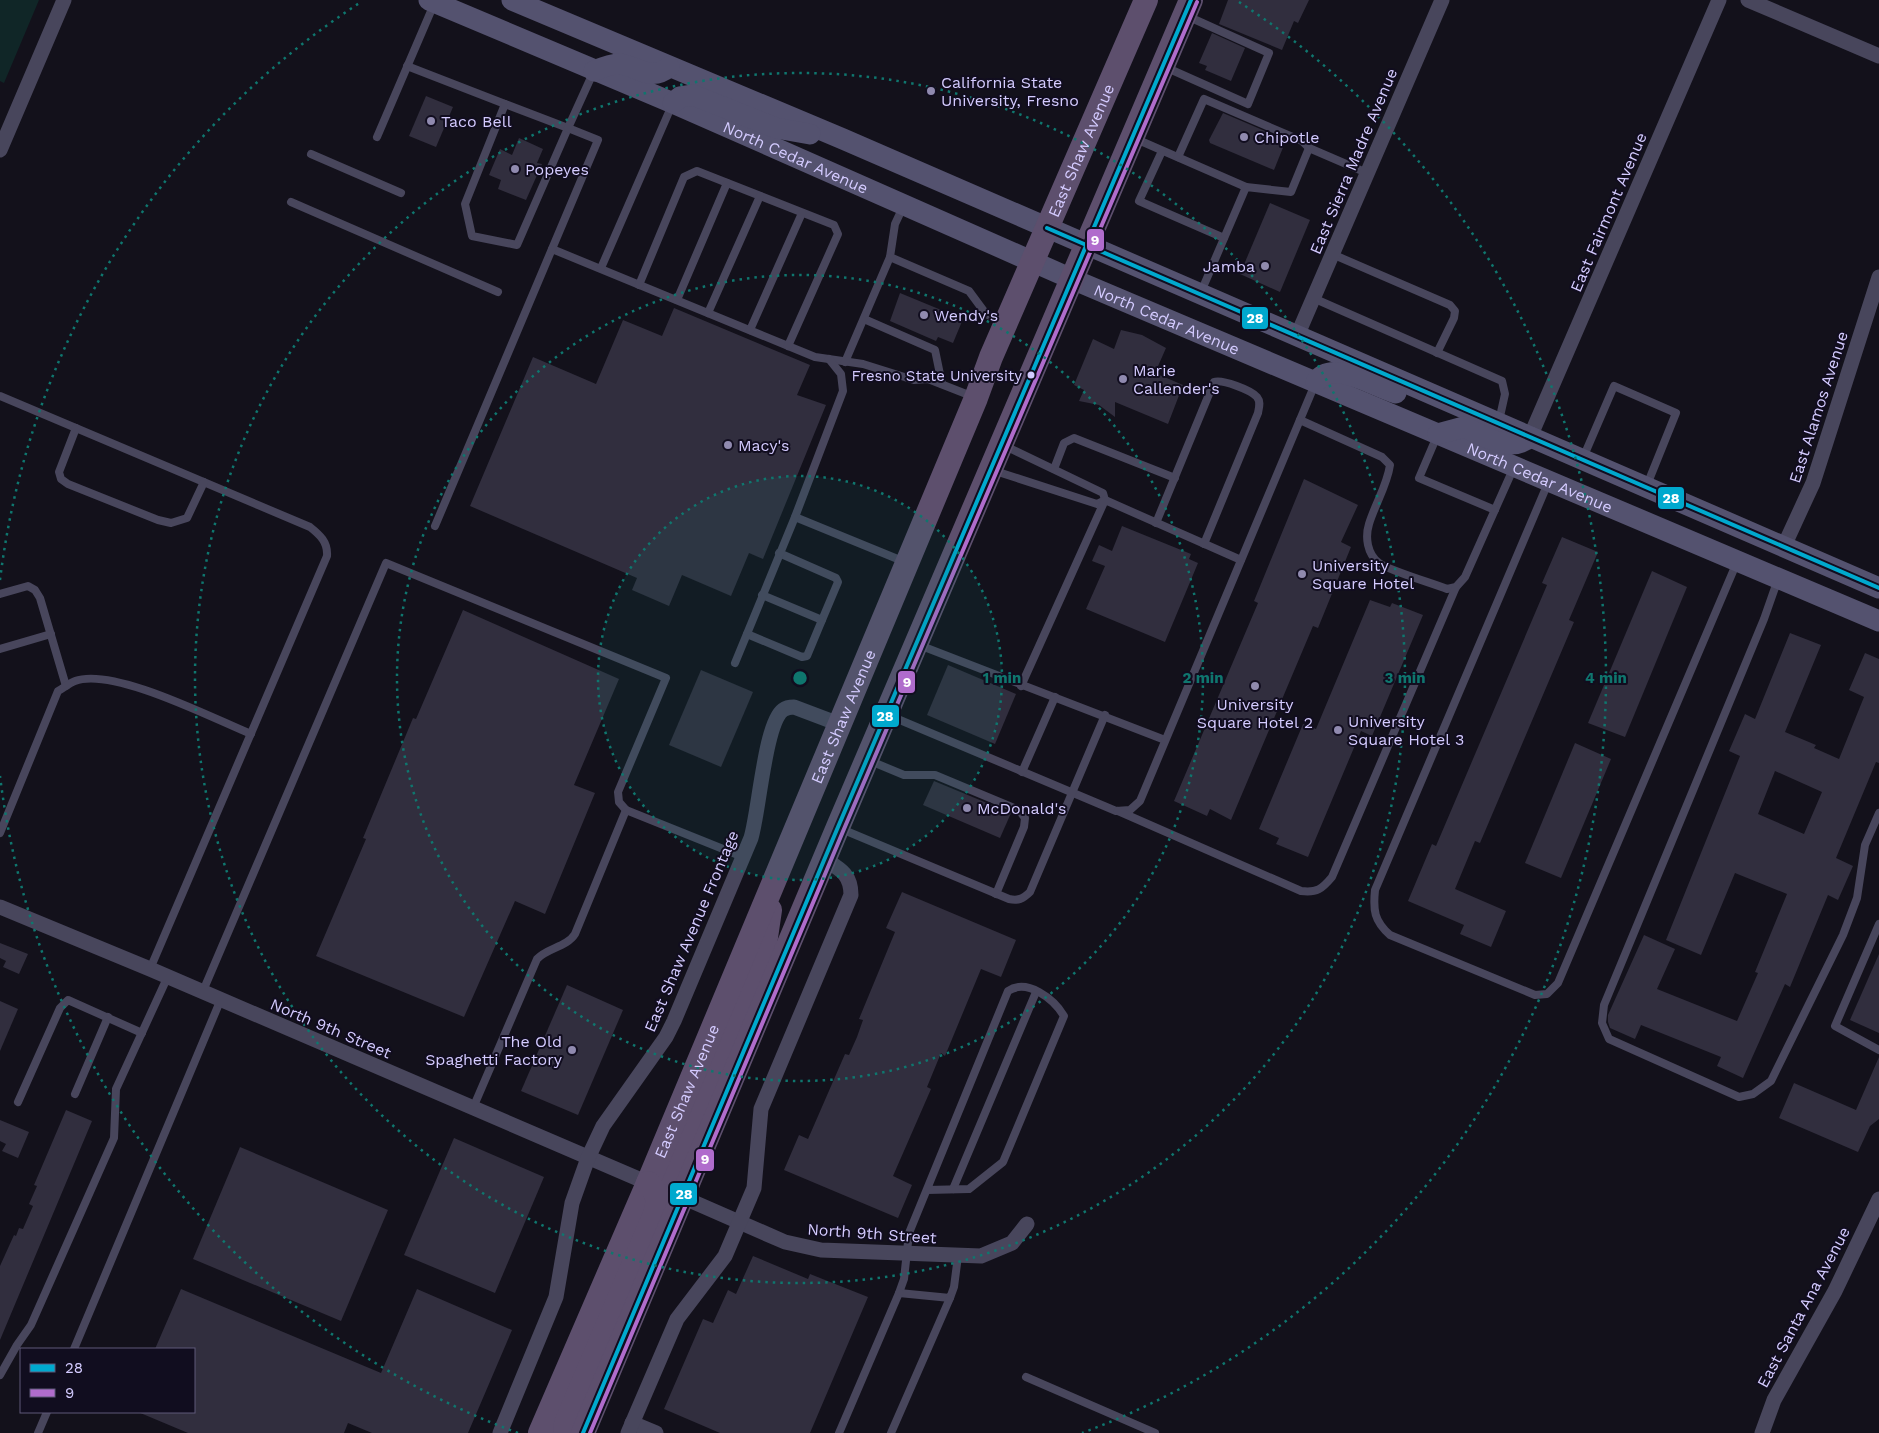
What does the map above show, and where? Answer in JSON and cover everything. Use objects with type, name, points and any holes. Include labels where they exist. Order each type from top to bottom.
[{"type":"main road","name":"North Cedar Avenue","points":[[512,0],[843,138],[1879,588]]},
{"type":"main road","name":"East Shaw Avenue","points":[[540,1433],[648,1183],[1032,261],[1146,0]]},
{"type":"main road","name":"North Cedar Avenue","points":[[432,1],[673,103],[1072,279],[1515,465],[1737,562],[1879,621]]},
{"type":"main road","points":[[583,1433],[824,859],[868,760],[1188,8]]},
{"type":"main road","points":[[594,70],[620,63],[646,74],[654,74],[663,72],[669,67]]},
{"type":"main road","points":[[673,103],[680,97],[693,95],[776,128],[843,138]]},
{"type":"main road","points":[[1316,382],[1320,376],[1328,372],[1338,372],[1390,392],[1476,414]]},
{"type":"main road","points":[[1438,434],[1464,427],[1512,446],[1518,445],[1530,437]]},
{"type":"main road","points":[[1515,465],[1532,456],[1542,456],[1566,466],[1582,460]]},
{"type":"main road","points":[[682,1197],[674,1188],[673,1168],[764,951],[776,872]]},
{"type":"main road","points":[[565,1433],[566,1423],[655,1214],[657,1196],[655,1190],[648,1183]]},
{"type":"street","points":[[0,150],[64,0]]},
{"type":"street","name":"East Sierra Madre Avenue","points":[[1297,336],[1442,0]]},
{"type":"street","name":"East Fairmont Avenue","points":[[1530,437],[1719,0]]},
{"type":"street","points":[[1748,0],[1879,56]]},
{"type":"street","name":"East Alamos Avenue","points":[[1784,546],[1813,483],[1879,277]]},
{"type":"street","name":"East Shaw Avenue Frontage","points":[[500,1433],[556,1297],[572,1203],[588,1158],[604,1126],[666,1036],[674,1021],[743,857],[757,819],[768,743],[779,715],[788,708],[794,707],[840,724]]},
{"type":"street","points":[[656,1433],[630,1428],[677,1319],[725,1256],[740,1222],[754,1188],[761,1110],[851,894],[849,878],[843,871],[824,859]]},
{"type":"street","name":"North 9th Street","points":[[0,907],[168,976],[648,1183]]},
{"type":"street","name":"North 9th Street","points":[[682,1197],[802,1248],[981,1256],[1012,1244],[1027,1224]]},
{"type":"street","name":"East Santa Ana Avenue","points":[[1762,1433],[1774,1400],[1835,1291],[1879,1199]]},
{"type":"lane","points":[[377,136],[432,1]]},
{"type":"lane","points":[[1163,67],[1248,104],[1269,53],[1188,8]]},
{"type":"lane","points":[[407,66],[598,140],[435,526]]},
{"type":"lane","points":[[505,104],[465,204],[472,236],[517,245],[594,70]]},
{"type":"lane","points":[[1178,157],[1204,99],[1302,141],[1309,148],[1367,173]]},
{"type":"lane","points":[[601,268],[673,103]]},
{"type":"lane","points":[[1133,138],[1246,187],[1291,192],[1309,148]]},
{"type":"lane","points":[[1162,151],[1140,202],[1224,238]]},
{"type":"lane","points":[[311,154],[401,193]]},
{"type":"lane","points":[[639,284],[684,177],[697,171],[834,225],[838,234],[788,346]]},
{"type":"lane","points":[[677,300],[727,182]]},
{"type":"lane","points":[[1200,294],[1246,187]]},
{"type":"lane","points":[[708,313],[760,196]]},
{"type":"lane","points":[[291,202],[498,292]]},
{"type":"lane","points":[[845,362],[890,258],[895,224],[904,205]]},
{"type":"lane","points":[[750,330],[802,213]]},
{"type":"lane","points":[[552,249],[815,357],[863,364],[899,377],[914,380],[928,379],[976,398]]},
{"type":"lane","points":[[1332,254],[1450,305],[1455,311],[1454,318],[1437,353]]},
{"type":"lane","points":[[890,258],[969,292],[986,314],[1006,323]]},
{"type":"lane","points":[[1313,298],[1502,381],[1506,394],[1498,423]]},
{"type":"lane","points":[[864,319],[934,350],[942,384]]},
{"type":"lane","points":[[735,663],[795,517],[843,391],[841,374],[829,359]]},
{"type":"lane","points":[[1156,523],[1214,382],[1218,380],[1226,382],[1258,398],[1260,404],[1204,544]]},
{"type":"lane","points":[[1116,811],[1130,810],[1140,801],[1316,382]]},
{"type":"lane","points":[[1582,460],[1614,386],[1676,413],[1646,487]]},
{"type":"lane","points":[[0,396],[310,528],[320,535],[328,549],[327,556],[150,969]]},
{"type":"lane","points":[[1300,420],[1382,456],[1390,465],[1388,476],[1369,525],[1367,539],[1370,553],[1379,563],[1447,589],[1456,587]]},
{"type":"lane","points":[[76,428],[59,472],[61,479],[68,484],[158,520],[171,523],[187,518],[204,482]]},
{"type":"lane","points":[[1438,434],[1419,478],[1495,510]]},
{"type":"lane","points":[[1054,469],[1064,442],[1074,438],[1175,478]]},
{"type":"lane","points":[[1002,444],[1102,493],[1106,500],[1241,560]]},
{"type":"lane","points":[[886,714],[1301,891],[1314,892],[1322,888],[1332,877],[1456,587],[1465,577],[1515,465]]},
{"type":"lane","points":[[990,470],[1097,504],[1106,500]]},
{"type":"lane","points":[[1549,481],[1376,890],[1373,910],[1379,926],[1390,935],[1535,995],[1547,994],[1558,983],[1737,562]]},
{"type":"lane","points":[[1021,686],[1106,500]]},
{"type":"lane","points":[[795,517],[907,563]]},
{"type":"lane","points":[[747,634],[802,657],[807,656],[838,582],[836,578],[779,554]]},
{"type":"lane","points":[[203,991],[386,563],[666,678],[618,792],[619,802],[626,810],[743,857]]},
{"type":"lane","points":[[1778,579],[1760,629],[1604,1005],[1602,1023],[1609,1039],[1739,1097],[1753,1094],[1771,1080],[1843,935],[1857,898],[1865,845],[1879,813]]},
{"type":"lane","points":[[0,594],[28,586],[35,590],[40,598],[66,686]]},
{"type":"lane","points":[[762,595],[822,620]]},
{"type":"lane","points":[[0,648],[51,634]]},
{"type":"lane","points":[[917,644],[1021,686],[1055,696],[1105,715],[1165,740]]},
{"type":"lane","points":[[0,833],[58,691],[76,680],[97,678],[126,683],[251,734]]},
{"type":"lane","points":[[1022,772],[1055,696]]},
{"type":"lane","points":[[838,827],[1016,901],[1030,892],[1105,715]]},
{"type":"lane","points":[[868,760],[904,775],[935,775],[1019,810],[1025,818],[1024,827],[996,894]]},
{"type":"lane","points":[[473,1108],[537,959],[545,952],[567,942],[575,934],[626,810]]},
{"type":"lane","points":[[1879,924],[1835,1026],[1879,1050]]},
{"type":"lane","points":[[0,1375],[17,1345],[32,1325],[114,1138],[116,1089],[168,976]]},
{"type":"lane","points":[[840,1433],[904,1280],[909,1233],[1008,991],[1015,987],[1027,986],[1052,1001],[1064,1016],[1003,1162],[969,1189],[927,1190]]},
{"type":"lane","points":[[952,1189],[1036,992]]},
{"type":"lane","points":[[74,1348],[221,999]]},
{"type":"lane","points":[[18,1102],[60,1008],[68,1000],[142,1032]]},
{"type":"lane","points":[[75,1094],[108,1017]]},
{"type":"lane","points":[[891,1433],[950,1298],[954,1287],[958,1256]]},
{"type":"lane","points":[[899,1293],[950,1298]]},
{"type":"lane","points":[[1026,1377],[1150,1432]]},
{"type":"lane","points":[[38,1433],[47,1413]]},
{"type":"green space","points":[[0,0],[39,0],[4,83],[0,81]]},
{"type":"building","points":[[1228,0],[1309,0],[1298,23],[1294,21],[1282,50],[1219,24]]},
{"type":"building","points":[[1212,33],[1245,48],[1231,81],[1205,70],[1207,66],[1199,63]]},
{"type":"building","name":"Taco Bell","points":[[426,96],[453,107],[436,147],[409,136]]},
{"type":"building","points":[[1223,113],[1286,140],[1274,170],[1210,143],[1209,140]]},
{"type":"building","name":"Popeyes","points":[[519,138],[543,149],[537,163],[542,164],[526,200],[498,189],[501,180],[489,175],[500,149],[512,155]]},
{"type":"building","points":[[1270,203],[1310,220],[1280,292],[1240,274]]},
{"type":"building","name":"Wendy's","points":[[900,293],[963,319],[953,343],[938,337],[936,341],[890,321]]},
{"type":"building","points":[[674,308],[810,365],[797,395],[826,405],[763,559],[749,553],[731,596],[682,575],[669,606],[632,590],[637,578],[470,506],[533,357],[596,384],[623,320],[662,336]]},
{"type":"building","name":"Marie Callender's","points":[[1121,330],[1142,335],[1166,348],[1155,373],[1183,385],[1168,424],[1115,402],[1115,417],[1099,405],[1079,401],[1084,390],[1074,385],[1093,339],[1114,349]]},
{"type":"building","points":[[1304,479],[1358,505],[1341,542],[1351,547],[1318,628],[1313,626],[1231,820],[1210,809],[1207,816],[1174,801],[1258,603],[1254,601]]},
{"type":"building","points":[[1122,526],[1191,554],[1189,559],[1198,563],[1165,642],[1086,609],[1105,566],[1092,561],[1099,545],[1112,551]]},
{"type":"building","points":[[1562,537],[1598,552],[1569,620],[1574,622],[1480,843],[1475,841],[1455,889],[1506,911],[1491,947],[1460,934],[1464,925],[1408,901],[1432,844],[1436,846],[1547,585],[1542,583]]},
{"type":"building","points":[[1652,571],[1687,587],[1625,737],[1588,723]]},
{"type":"building","name":"University Square Hotel 3","points":[[1370,600],[1390,607],[1392,603],[1423,615],[1372,736],[1361,731],[1308,857],[1276,844],[1279,838],[1259,829],[1303,724],[1316,729]]},
{"type":"building","points":[[463,610],[619,679],[574,785],[595,793],[545,914],[515,901],[464,1017],[316,956],[366,839],[363,838],[413,718],[416,719]]},
{"type":"building","points":[[1790,633],[1821,645],[1785,732],[1816,745],[1814,748],[1839,759],[1864,697],[1849,690],[1865,653],[1879,659],[1879,763],[1876,762],[1836,858],[1853,866],[1838,900],[1828,895],[1790,987],[1785,984],[1743,1078],[1717,1066],[1721,1057],[1641,1025],[1635,1039],[1610,1028],[1608,1015],[1644,935],[1675,949],[1657,989],[1737,1021],[1758,973],[1755,972],[1787,894],[1735,873],[1701,955],[1666,940],[1740,756],[1729,751],[1745,714],[1755,719]],"holes":[[[1775,771],[1822,792],[1804,834],[1758,814]]]},
{"type":"building","points":[[948,665],[1016,694],[995,744],[927,715]]},
{"type":"building","points":[[701,670],[753,692],[721,767],[669,745]]},
{"type":"building","points":[[1575,743],[1611,759],[1561,878],[1525,863]]},
{"type":"building","name":"McDonald's","points":[[934,781],[1011,813],[1000,838],[923,805]]},
{"type":"building","points":[[902,892],[1016,940],[1001,977],[981,969],[945,1056],[941,1053],[927,1087],[931,1089],[893,1176],[912,1185],[898,1218],[784,1170],[799,1135],[808,1139],[845,1054],[849,1055],[857,1037],[863,1020],[859,1019],[895,932],[886,928]]},
{"type":"building","points":[[0,943],[28,954],[19,974],[3,967],[6,961],[0,958]]},
{"type":"building","points":[[1879,954],[1879,1033],[1850,1020]]},
{"type":"building","name":"The Old Spaghetti Factory","points":[[567,985],[623,1010],[578,1115],[521,1091]]},
{"type":"building","points":[[0,1001],[18,1009],[0,1051]]},
{"type":"building","points":[[1879,1057],[1879,1119],[1870,1126],[1858,1152],[1779,1118],[1794,1083],[1856,1110]]},
{"type":"building","points":[[66,1110],[92,1121],[0,1340],[0,1266],[14,1235],[16,1236],[19,1228],[23,1229],[33,1206],[29,1204],[37,1186],[34,1185]]},
{"type":"building","points":[[0,1120],[29,1132],[18,1158],[2,1151],[6,1144],[0,1141]]},
{"type":"building","points":[[454,1138],[544,1177],[495,1293],[404,1255]]},
{"type":"building","points":[[240,1147],[388,1210],[341,1321],[193,1259]]},
{"type":"building","points":[[753,1256],[808,1279],[810,1274],[868,1297],[810,1433],[720,1433],[664,1409],[703,1319],[713,1323],[728,1290],[736,1294]]},
{"type":"building","points":[[181,1289],[381,1373],[417,1289],[512,1330],[468,1433],[372,1433],[348,1423],[344,1433],[188,1433],[140,1413],[195,1413],[195,1348],[155,1348]]},
{"type":"transit line","name":"28","points":[[583,1433],[838,827],[1191,0]]},
{"type":"transit line","name":"9","points":[[590,1433],[844,829],[1197,2]]},
{"type":"transit line","name":"28","points":[[1047,228],[1879,588]]},
{"type":"place","name":"California State University, Fresno","points":[[931,91]]},
{"type":"place","name":"Taco Bell","points":[[431,121]]},
{"type":"place","name":"Chipotle","points":[[1244,137]]},
{"type":"place","name":"Popeyes","points":[[515,169]]},
{"type":"place","name":"Jamba","points":[[1265,266]]},
{"type":"place","name":"Wendy's","points":[[924,315]]},
{"type":"place","name":"Fresno State University","points":[[1031,375]]},
{"type":"place","name":"Marie Callender's","points":[[1123,379]]},
{"type":"place","name":"Macy's","points":[[728,445]]},
{"type":"place","name":"University Square Hotel","points":[[1302,574]]},
{"type":"place","name":"University Square Hotel 2","points":[[1255,686]]},
{"type":"place","name":"University Square Hotel 3","points":[[1338,730]]},
{"type":"place","name":"McDonald's","points":[[967,808]]},
{"type":"place","name":"The Old Spaghetti Factory","points":[[572,1050]]}]
